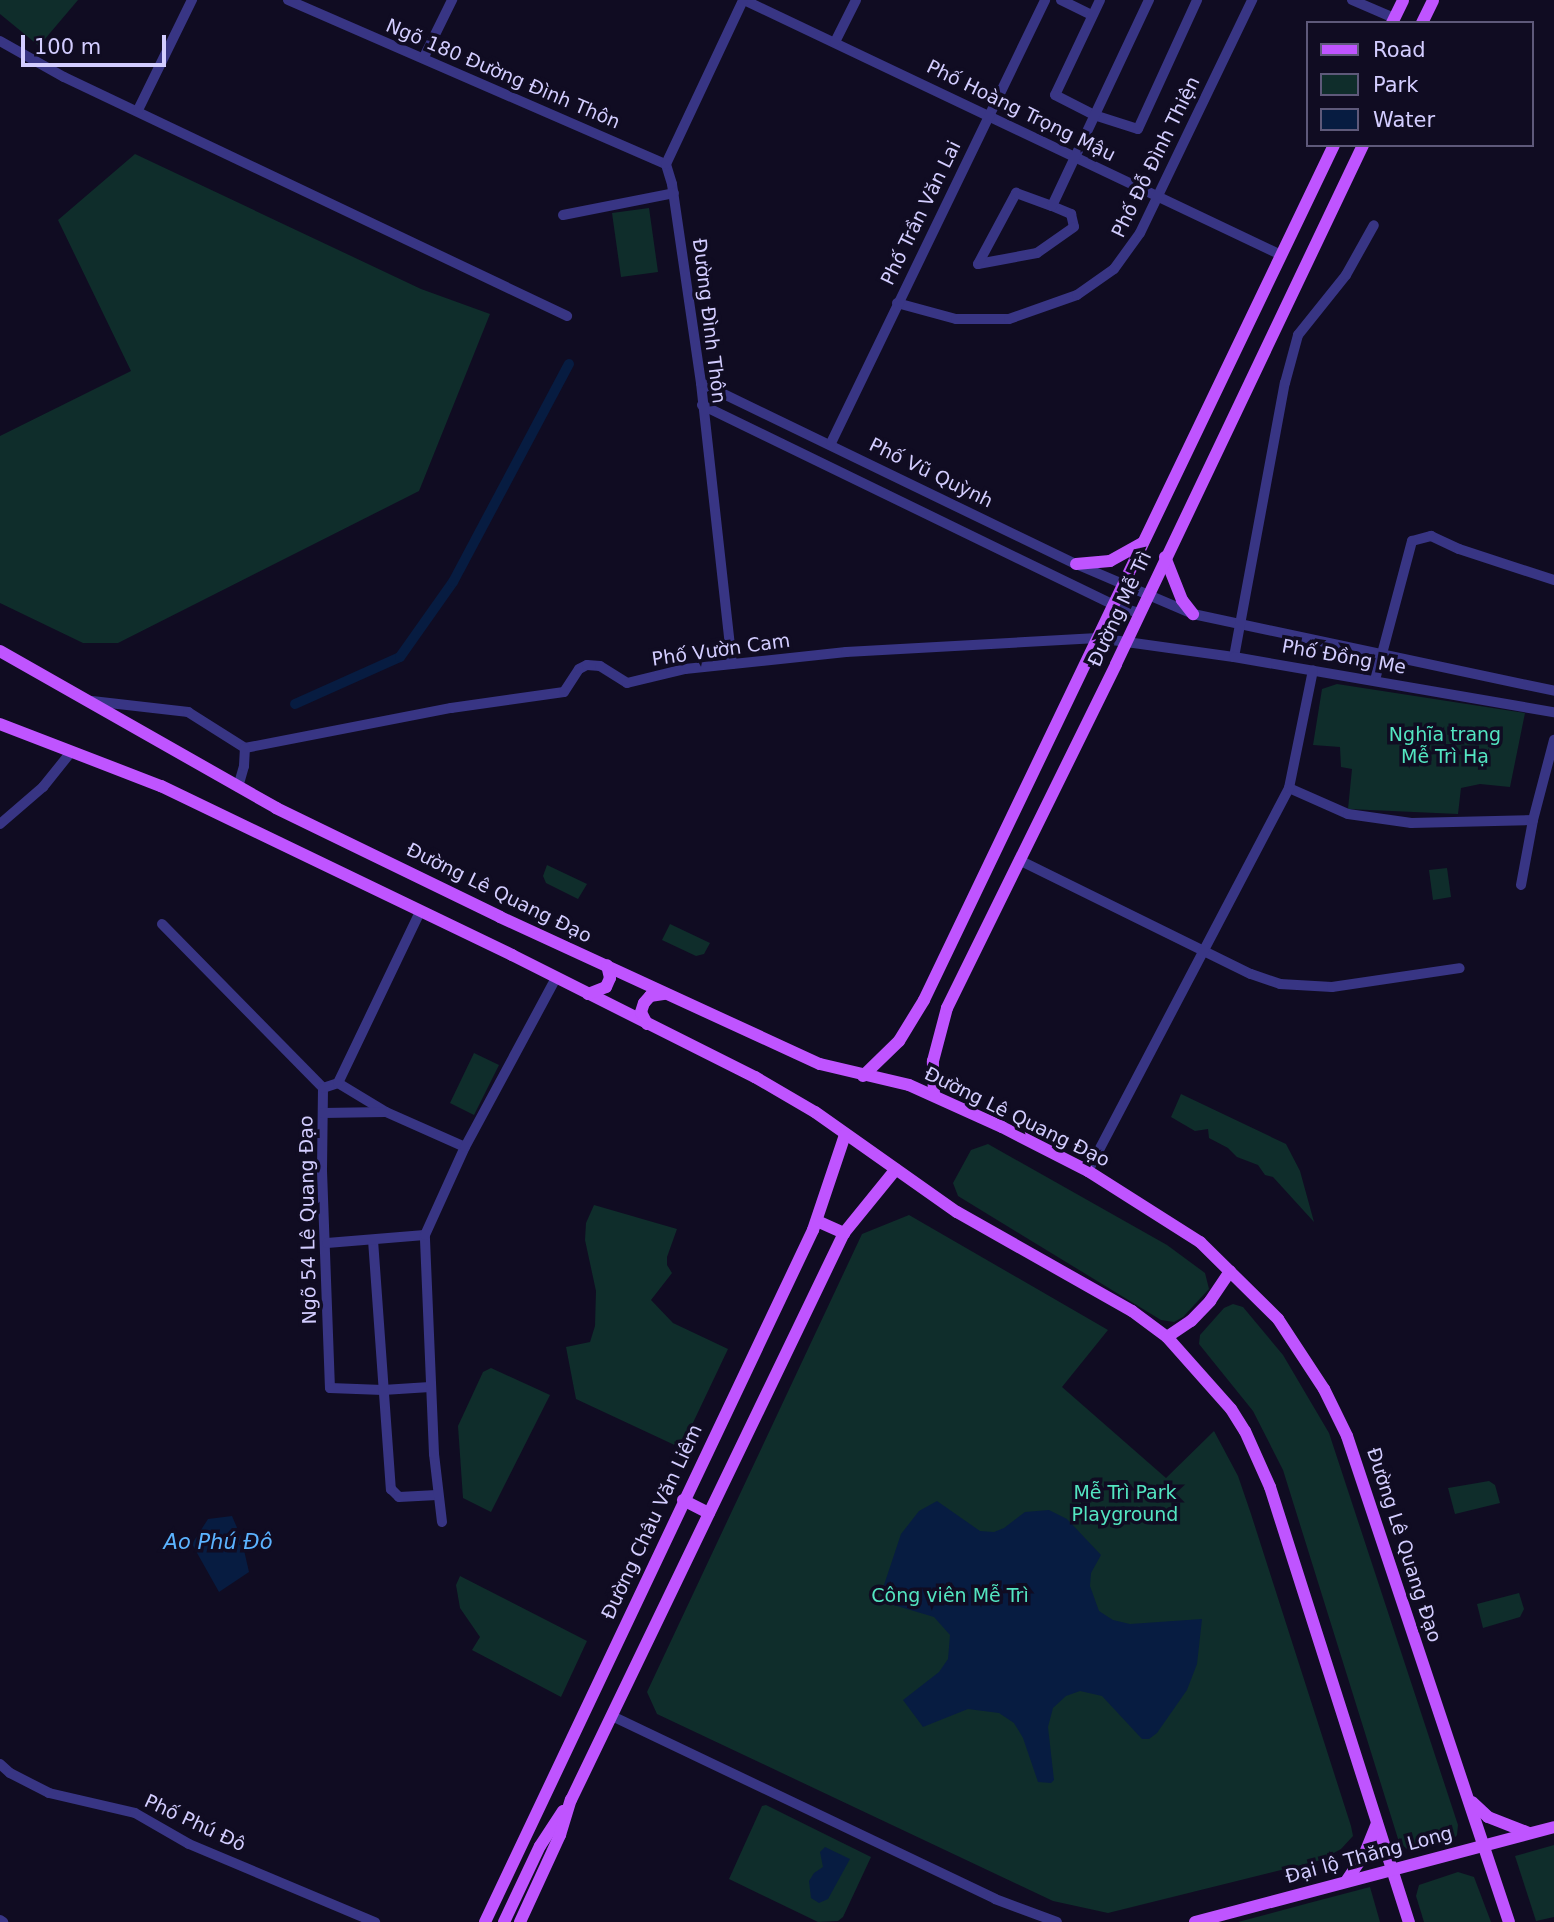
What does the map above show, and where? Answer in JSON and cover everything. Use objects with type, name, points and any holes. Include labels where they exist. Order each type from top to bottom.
[{"type":"main road","points":[[1393,21],[1403,0]]},
{"type":"main road","points":[[1423,21],[1433,0]]},
{"type":"main road","name":"Đường Mễ Trì","points":[[863,1076],[899,1041],[924,1000],[1333,147]]},
{"type":"main road","name":"Đường Mễ Trì","points":[[933,1095],[933,1061],[946,1010],[1127,641],[1362,147]]},
{"type":"main road","points":[[1076,564],[1111,561],[1145,541]]},
{"type":"main road","points":[[1166,557],[1182,600],[1194,614]]},
{"type":"main road","name":"Đường Lê Quang Đạo","points":[[0,651],[238,787],[500,917],[820,1064],[909,1085],[933,1095],[1088,1171],[1179,1228],[1230,1271],[1272,1312],[1306,1359],[1347,1436],[1509,1922]]},
{"type":"main road","points":[[0,724],[161,786],[755,1077],[815,1112],[957,1212],[1132,1311],[1167,1337],[1231,1409],[1255,1452],[1291,1549],[1409,1922]]},
{"type":"main road","points":[[589,994],[606,987],[610,978],[607,965]]},
{"type":"main road","points":[[648,1025],[641,1012],[644,1003],[650,996],[666,994]]},
{"type":"main road","points":[[924,1000],[946,1010]]},
{"type":"main road","name":"Đường Châu Văn Liêm","points":[[485,1922],[817,1221],[845,1135]]},
{"type":"main road","points":[[504,1922],[540,1846],[571,1800],[844,1233],[896,1169]]},
{"type":"main road","points":[[817,1221],[844,1233]]},
{"type":"main road","points":[[1167,1337],[1191,1321],[1210,1301],[1230,1271]]},
{"type":"main road","points":[[683,1500],[709,1513]]},
{"type":"main road","points":[[1469,1799],[1488,1817],[1529,1833]]},
{"type":"main road","points":[[520,1922],[560,1835],[571,1800]]},
{"type":"main road","points":[[1347,1880],[1365,1853],[1377,1823]]},
{"type":"main road","name":"Đại lộ Thăng Long","points":[[1195,1922],[1391,1868],[1554,1828]]},
{"type":"street","points":[[138,110],[192,0]]},
{"type":"street","name":"Ngõ 180 Đường Đình Thôn","points":[[288,0],[341,25],[425,57],[666,164]]},
{"type":"street","points":[[425,57],[452,0]]},
{"type":"street","points":[[666,164],[744,0]]},
{"type":"street","name":"Phố Hoàng Trọng Mậu","points":[[744,0],[1281,255]]},
{"type":"street","points":[[835,41],[856,0]]},
{"type":"street","name":"Phố Trần Văn Lai","points":[[831,443],[1045,0]]},
{"type":"street","points":[[1061,0],[1092,15]]},
{"type":"street","points":[[1100,0],[1055,95],[1094,114],[1138,128],[1197,0]]},
{"type":"street","points":[[1052,206],[1149,0]]},
{"type":"street","name":"Phố Đỗ Đình Thiện","points":[[897,303],[938,316],[982,321],[1009,319],[1062,302],[1091,286],[1123,259],[1140,233],[1252,0]]},
{"type":"street","points":[[1352,0],[1393,21]]},
{"type":"street","points":[[0,41],[64,76],[567,316]]},
{"type":"street","name":"Đường Đình Thôn","points":[[666,164],[674,193],[701,383],[732,664]]},
{"type":"street","points":[[563,215],[674,193]]},
{"type":"street","points":[[1016,193],[1052,206],[1071,214],[1074,227],[1037,253],[978,264],[1016,193]]},
{"type":"street","points":[[1234,657],[1285,383],[1298,335],[1346,275],[1374,225]]},
{"type":"street","name":"Phố Vũ Quỳnh","points":[[701,383],[831,443],[1076,564],[1147,595]]},
{"type":"street","name":"Phố Vũ Quỳnh","points":[[702,405],[1114,605]]},
{"type":"street","points":[[1375,680],[1412,541],[1422,536],[1431,536],[1459,549],[1554,580]]},
{"type":"street","name":"Phố Đồng Me","points":[[1147,595],[1194,614],[1554,691]]},
{"type":"street","points":[[1114,605],[1139,613]]},
{"type":"street","name":"Phố Vườn Cam","points":[[245,748],[450,708],[564,692],[579,669],[587,665],[600,666],[627,683],[685,668],[906,648],[1098,638],[1127,641]]},
{"type":"street","name":"Phố Đồng Me","points":[[1127,641],[1375,680],[1554,712]]},
{"type":"street","points":[[1088,1171],[1289,788],[1313,670]]},
{"type":"street","points":[[86,700],[188,712],[245,748],[244,766],[238,787]]},
{"type":"street","points":[[1521,885],[1533,820],[1554,740]]},
{"type":"street","points":[[0,824],[43,787],[71,752]]},
{"type":"street","points":[[1289,788],[1348,814],[1411,823],[1533,820]]},
{"type":"street","points":[[1019,860],[1251,974],[1280,984],[1332,987],[1460,968]]},
{"type":"street","points":[[420,912],[338,1083],[386,1112],[465,1147]]},
{"type":"street","points":[[162,924],[323,1088]]},
{"type":"street","points":[[442,1522],[437,1495],[430,1387],[425,1235],[465,1147],[556,978]]},
{"type":"street","name":"Ngõ 54 Lê Quang Đạo","points":[[338,1083],[323,1088],[330,1388],[383,1390]]},
{"type":"street","points":[[323,1113],[386,1112]]},
{"type":"street","points":[[327,1243],[425,1235]]},
{"type":"street","points":[[373,1240],[391,1489],[399,1497],[437,1495]]},
{"type":"street","points":[[383,1390],[430,1387]]},
{"type":"street","points":[[612,1716],[1021,1911],[1057,1922]]},
{"type":"street","name":"Phố Phú Đô","points":[[0,1764],[10,1773],[49,1793],[135,1813],[189,1844],[374,1922]]},
{"type":"street","points":[[1021,1911],[1029,1922]]},
{"type":"green space","points":[[0,0],[78,0],[39,46],[0,14]]},
{"type":"green space","points":[[135,154],[421,289],[490,314],[419,491],[118,643],[83,643],[0,603],[0,436],[131,371],[58,220]]},
{"type":"green space","points":[[649,208],[658,272],[621,277],[612,213]]},
{"type":"green space","name":"Nghĩa trang Mễ Trì Hạ","points":[[1337,684],[1525,713],[1510,787],[1480,784],[1461,788],[1458,814],[1348,809],[1352,769],[1341,767],[1340,747],[1313,745],[1322,689]]},
{"type":"green space","points":[[547,865],[587,884],[578,899],[546,883],[543,876]]},
{"type":"green space","points":[[1447,868],[1451,897],[1433,900],[1429,870]]},
{"type":"green space","points":[[670,924],[710,943],[704,954],[696,956],[662,940]]},
{"type":"green space","points":[[474,1053],[499,1065],[474,1115],[450,1103]]},
{"type":"green space","points":[[1181,1094],[1286,1144],[1300,1171],[1314,1222],[1273,1177],[1265,1175],[1258,1165],[1237,1157],[1228,1148],[1209,1138],[1208,1129],[1195,1131],[1171,1117]]},
{"type":"green space","points":[[988,1144],[1167,1245],[1205,1273],[1209,1289],[1183,1317],[1174,1322],[1161,1320],[958,1196],[953,1183],[971,1150]]},
{"type":"green space","points":[[594,1205],[677,1229],[667,1257],[667,1265],[672,1273],[651,1300],[673,1323],[728,1349],[681,1448],[576,1399],[566,1347],[590,1342],[595,1326],[596,1291],[585,1240],[586,1223]]},
{"type":"green space","name":"Công viên Mễ Trì","points":[[909,1215],[1108,1330],[1062,1387],[1166,1478],[1214,1431],[1238,1476],[1351,1826],[1353,1836],[1341,1849],[1321,1860],[1108,1913],[1053,1901],[657,1714],[647,1692],[862,1234]]},
{"type":"green space","points":[[1233,1304],[1243,1307],[1283,1355],[1329,1433],[1458,1825],[1457,1835],[1452,1841],[1414,1850],[1407,1849],[1399,1842],[1283,1470],[1253,1411],[1199,1344],[1200,1335],[1224,1308]]},
{"type":"green space","points":[[491,1368],[550,1395],[491,1512],[463,1498],[458,1426],[483,1372]]},
{"type":"green space","points":[[1489,1481],[1495,1485],[1500,1503],[1455,1514],[1448,1488]]},
{"type":"green space","points":[[460,1576],[587,1641],[561,1697],[472,1650],[480,1637],[460,1608],[456,1585]]},
{"type":"green space","points":[[1519,1593],[1524,1609],[1520,1617],[1483,1628],[1477,1604]]},
{"type":"green space","points":[[766,1805],[871,1857],[843,1917],[838,1921],[818,1922],[729,1879],[762,1806]]},
{"type":"green space","points":[[1554,1845],[1554,1917],[1536,1921],[1515,1856]]},
{"type":"green space","points":[[1458,1872],[1474,1877],[1491,1922],[1424,1922],[1416,1896],[1419,1885]]},
{"type":"green space","points":[[1370,1887],[1380,1922],[1238,1922],[1309,1903]]},
{"type":"water","points":[[937,1501],[980,1531],[994,1532],[1004,1528],[1025,1512],[1049,1510],[1067,1519],[1101,1555],[1091,1573],[1090,1586],[1099,1611],[1113,1620],[1130,1624],[1202,1619],[1197,1664],[1187,1690],[1157,1733],[1149,1739],[1142,1739],[1102,1696],[1080,1691],[1066,1696],[1053,1708],[1048,1727],[1054,1780],[1051,1783],[1038,1782],[1023,1738],[1014,1723],[999,1713],[968,1709],[923,1727],[903,1700],[939,1672],[948,1659],[950,1635],[934,1617],[887,1603],[881,1594],[901,1534],[919,1511]]},
{"type":"water","name":"Ao Phú Đô","points":[[232,1516],[241,1537],[249,1572],[219,1592],[192,1544],[208,1519]]},
{"type":"water","points":[[825,1847],[850,1859],[828,1899],[819,1903],[811,1898],[809,1881],[814,1873],[823,1867],[820,1852]]},
{"type":"waterway","points":[[295,704],[400,657],[453,582],[569,364]]},
{"type":"park label","name":"Mễ Trì Park Playground","points":[[1125,1504]]}]
